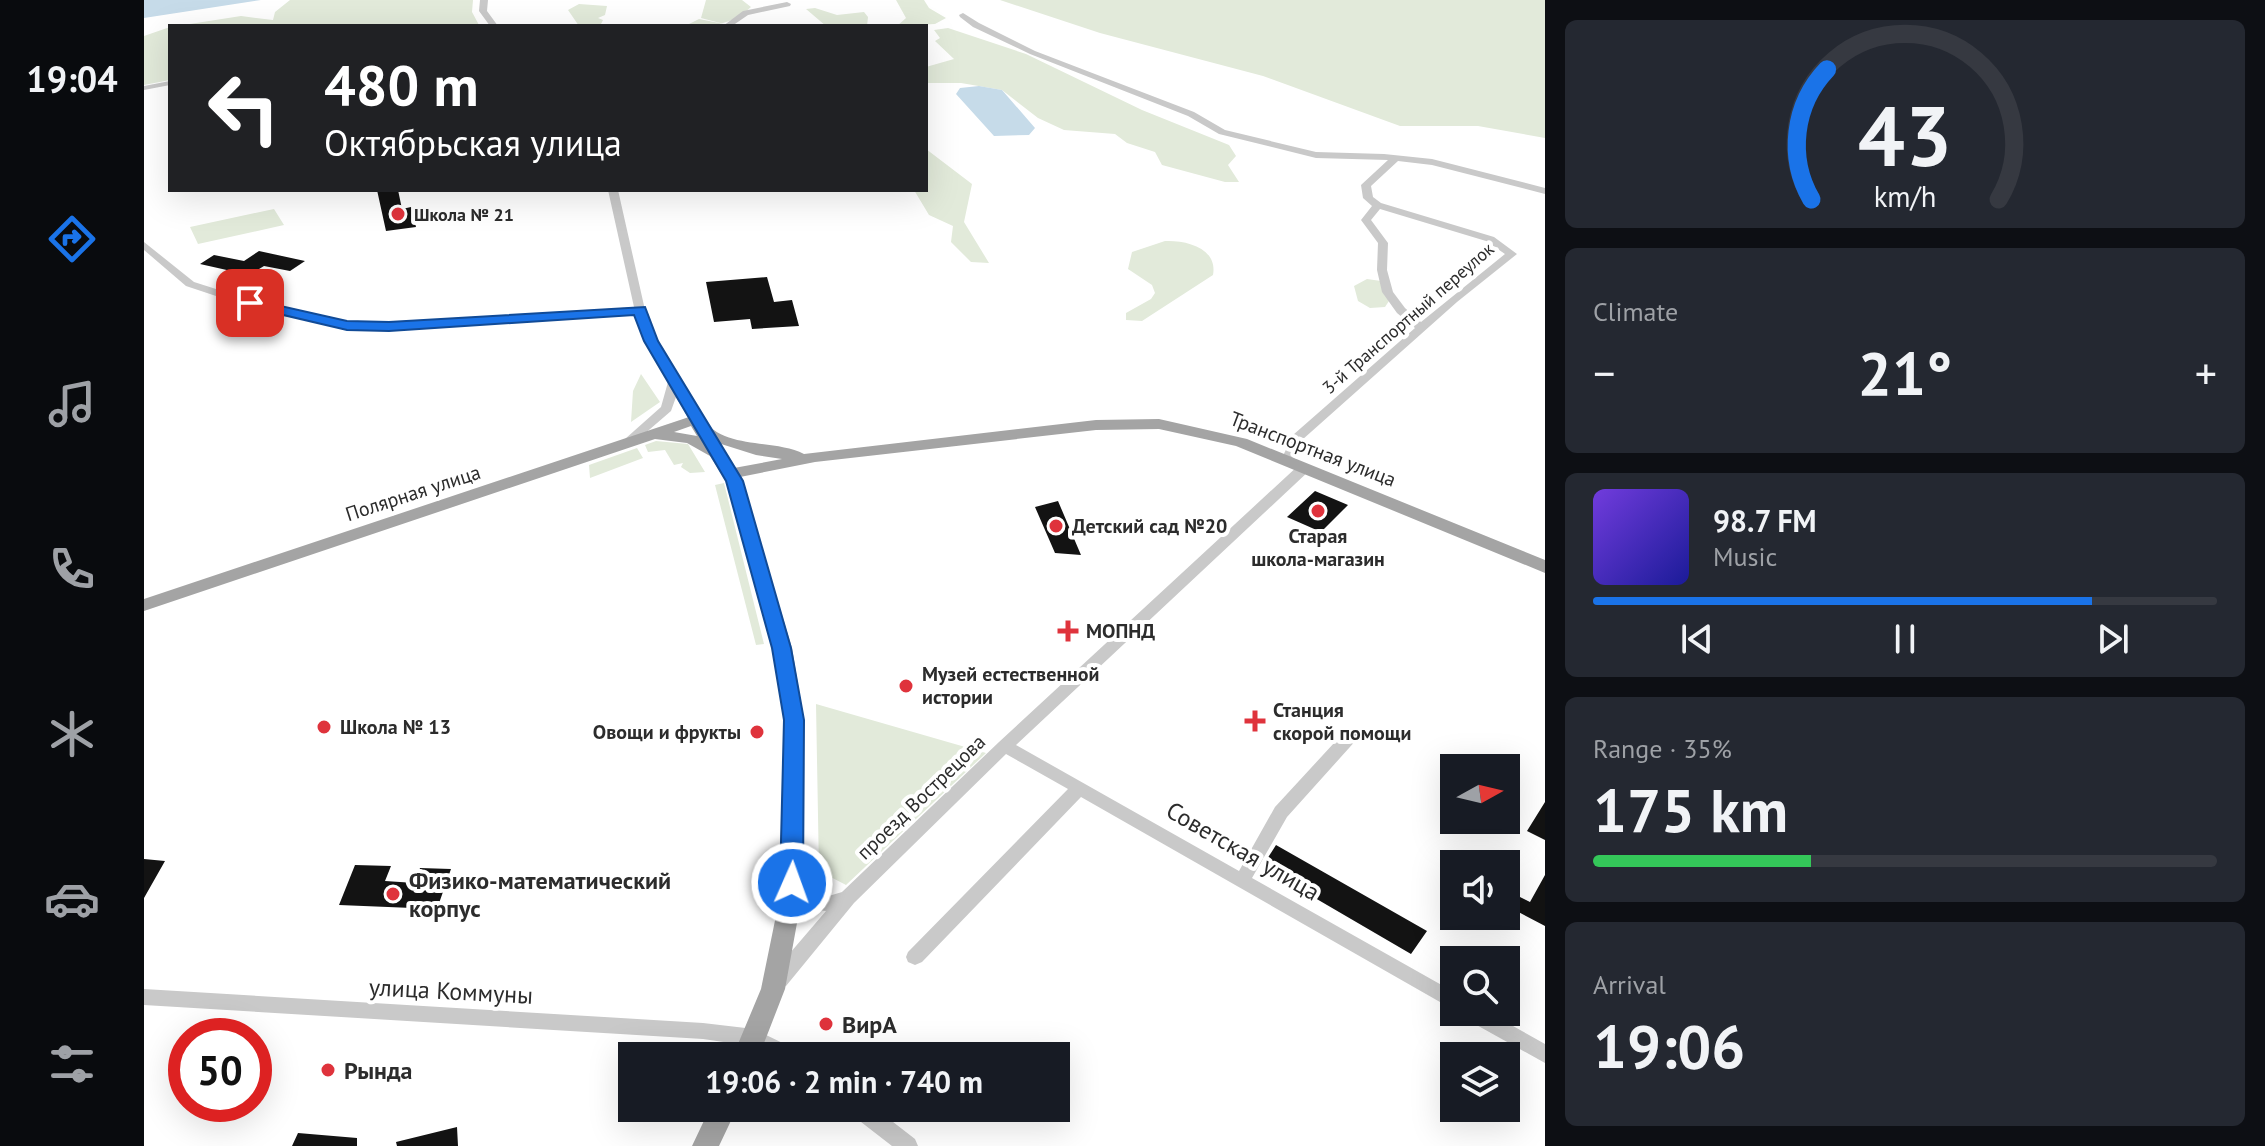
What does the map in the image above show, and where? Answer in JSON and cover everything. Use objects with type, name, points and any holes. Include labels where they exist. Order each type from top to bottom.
[{"type":"main road","points":[[695,420],[731,474],[785,662],[794,720],[790,901],[773,989],[752,1042]]},
{"type":"main road","name":"Полярная улица","points":[[144,605],[695,420]]},
{"type":"main road","name":"Транспортная улица","points":[[731,474],[815,457],[1130,423],[1208,432],[1305,467],[1545,567]]},
{"type":"main road","name":"Транспортная улица","points":[[659,435],[706,434],[756,450],[815,457]]},
{"type":"main road","points":[[631,439],[659,435],[691,439],[721,456]]},
{"type":"main road","points":[[744,515],[752,480],[782,464]]},
{"type":"main road","points":[[705,1146],[717,1122]]},
{"type":"street","points":[[484,0],[483,11],[492,24]]},
{"type":"street","points":[[730,24],[746,13],[787,4]]},
{"type":"street","points":[[963,15],[969,23],[993,36],[1121,85],[1157,105],[1193,115],[1222,132],[1320,156],[1432,162],[1545,191]]},
{"type":"street","points":[[144,88],[168,83]]},
{"type":"street","points":[[1396,158],[1366,185],[1368,198],[1378,205],[1366,220],[1383,243],[1379,268],[1398,312],[1421,327]]},
{"type":"street","points":[[613,192],[640,310],[651,341],[695,420]]},
{"type":"street","name":"3-й Транспортный переулок","points":[[1287,460],[1297,438],[1421,327],[1512,254],[1490,239],[1378,205]]},
{"type":"street","points":[[144,245],[190,284],[238,300],[347,325],[405,326],[640,310]]},
{"type":"street","points":[[631,439],[667,408],[674,382]]},
{"type":"street","name":"проезд Вострецова","points":[[773,989],[848,898],[1005,746],[1305,467]]},
{"type":"street","points":[[1243,879],[1281,812],[1352,734]]},
{"type":"street","name":"Советская улица","points":[[1005,746],[1440,994]]},
{"type":"street","points":[[915,957],[1079,788]]},
{"type":"street","points":[[790,901],[822,905],[848,898]]},
{"type":"street","name":"улица Коммуны","points":[[144,997],[703,1031],[735,1042]]},
{"type":"street","points":[[1496,1026],[1545,1054]]},
{"type":"street","points":[[877,1122],[908,1146]]},
{"type":"green space","points":[[290,0],[473,0],[472,12],[478,24],[190,24],[241,16],[273,20],[275,12]]},
{"type":"green space","points":[[706,0],[742,0],[751,7],[722,23],[701,18]]},
{"type":"green space","points":[[896,0],[924,0],[929,8],[946,18],[935,24],[899,24],[906,18]]},
{"type":"green space","points":[[1000,0],[1545,0],[1545,138],[1478,126],[1400,126],[1263,76],[1100,33]]},
{"type":"green space","points":[[579,4],[607,6],[605,15],[598,18],[603,20],[601,24],[578,24],[568,10]]},
{"type":"green space","points":[[815,8],[837,15],[864,12],[868,17],[867,24],[824,24],[806,9]]},
{"type":"green space","points":[[699,19],[721,23],[689,24]]},
{"type":"green space","points":[[168,28],[168,80],[144,85],[144,36]]},
{"type":"green space","points":[[948,28],[1026,54],[1142,110],[1229,145],[1236,156],[1228,165],[1239,182],[1225,182],[1162,165],[1155,152],[1127,143],[1115,134],[1064,130],[1038,118],[1002,90],[961,83],[928,83],[928,66],[954,59],[935,41],[940,38],[934,30]]},
{"type":"green space","points":[[928,151],[972,184],[964,222],[989,263],[971,262],[951,242],[953,226],[929,215],[915,192],[928,192]]},
{"type":"green space","points":[[274,209],[284,225],[198,244],[190,227]]},
{"type":"green space","points":[[1165,241],[1191,244],[1206,252],[1211,258],[1213,275],[1142,321],[1126,320],[1126,313],[1151,299],[1155,293],[1152,285],[1128,269],[1132,252]]},
{"type":"green space","points":[[1367,279],[1381,281],[1389,301],[1385,307],[1370,308],[1358,301],[1354,286]]},
{"type":"green space","points":[[641,374],[660,402],[631,422],[633,391]]},
{"type":"green space","points":[[656,441],[688,444],[705,472],[690,473],[681,467],[683,463],[674,465],[665,450],[648,452],[645,445]]},
{"type":"green space","points":[[637,448],[643,458],[590,478],[589,465]]},
{"type":"green space","points":[[724,483],[764,644],[756,645],[715,485]]},
{"type":"green space","points":[[816,704],[986,753],[846,885],[819,871]]},
{"type":"water","points":[[144,0],[261,0],[144,18]]},
{"type":"water","points":[[979,86],[1002,90],[1035,128],[1029,135],[994,136],[956,94],[960,88]]},
{"type":"building","name":"Школа № 21","points":[[377,192],[398,192],[402,209],[411,207],[416,227],[386,231]]},
{"type":"building","points":[[259,251],[305,261],[290,271],[264,266],[249,275],[200,264],[214,255],[244,261]]},
{"type":"building","points":[[767,277],[774,302],[792,300],[799,326],[752,329],[750,319],[714,322],[706,282]]},
{"type":"building","name":"Старая школа-магазин","points":[[1315,491],[1348,505],[1321,532],[1287,517]]},
{"type":"building","name":"Детский сад №20","points":[[1058,501],[1081,555],[1055,553],[1035,507]]},
{"type":"building","points":[[1545,802],[1545,840],[1527,831]]},
{"type":"building","points":[[1276,845],[1427,931],[1411,954],[1262,867]]},
{"type":"building","points":[[144,859],[165,861],[144,898]]},
{"type":"building","name":"Физико-математический корпус","points":[[355,865],[391,866],[385,881],[415,883],[420,868],[451,869],[437,909],[339,905]]},
{"type":"building","points":[[1545,875],[1545,926],[1520,913],[1520,897],[1530,902]]},
{"type":"building","points":[[457,1127],[458,1146],[397,1146],[396,1142]]},
{"type":"building","points":[[298,1133],[357,1138],[357,1146],[292,1146]]},
{"type":"place","name":"Школа № 21","points":[[398,214]]},
{"type":"place","name":"Старая школа-магазин","points":[[1318,511]]},
{"type":"place","name":"Детский сад №20","points":[[1056,526]]},
{"type":"place","name":"МОПНД","points":[[1068,631]]},
{"type":"place","name":"Музей естественной истории","points":[[906,686]]},
{"type":"place","name":"Станция скорой помощи","points":[[1255,721]]},
{"type":"place","name":"Школа № 13","points":[[324,727]]},
{"type":"place","name":"Овощи и фрукты","points":[[757,732]]},
{"type":"place","name":"Физико-математический корпус","points":[[393,894]]},
{"type":"place","name":"ВирА","points":[[826,1024]]},
{"type":"place","name":"Рында","points":[[328,1070]]},
{"type":"route","points":[[250,303],[347,325],[389,327],[500,317],[584,316],[640,310],[651,341],[695,420],[721,456],[734,481],[782,648],[794,720],[792,883]]}]
